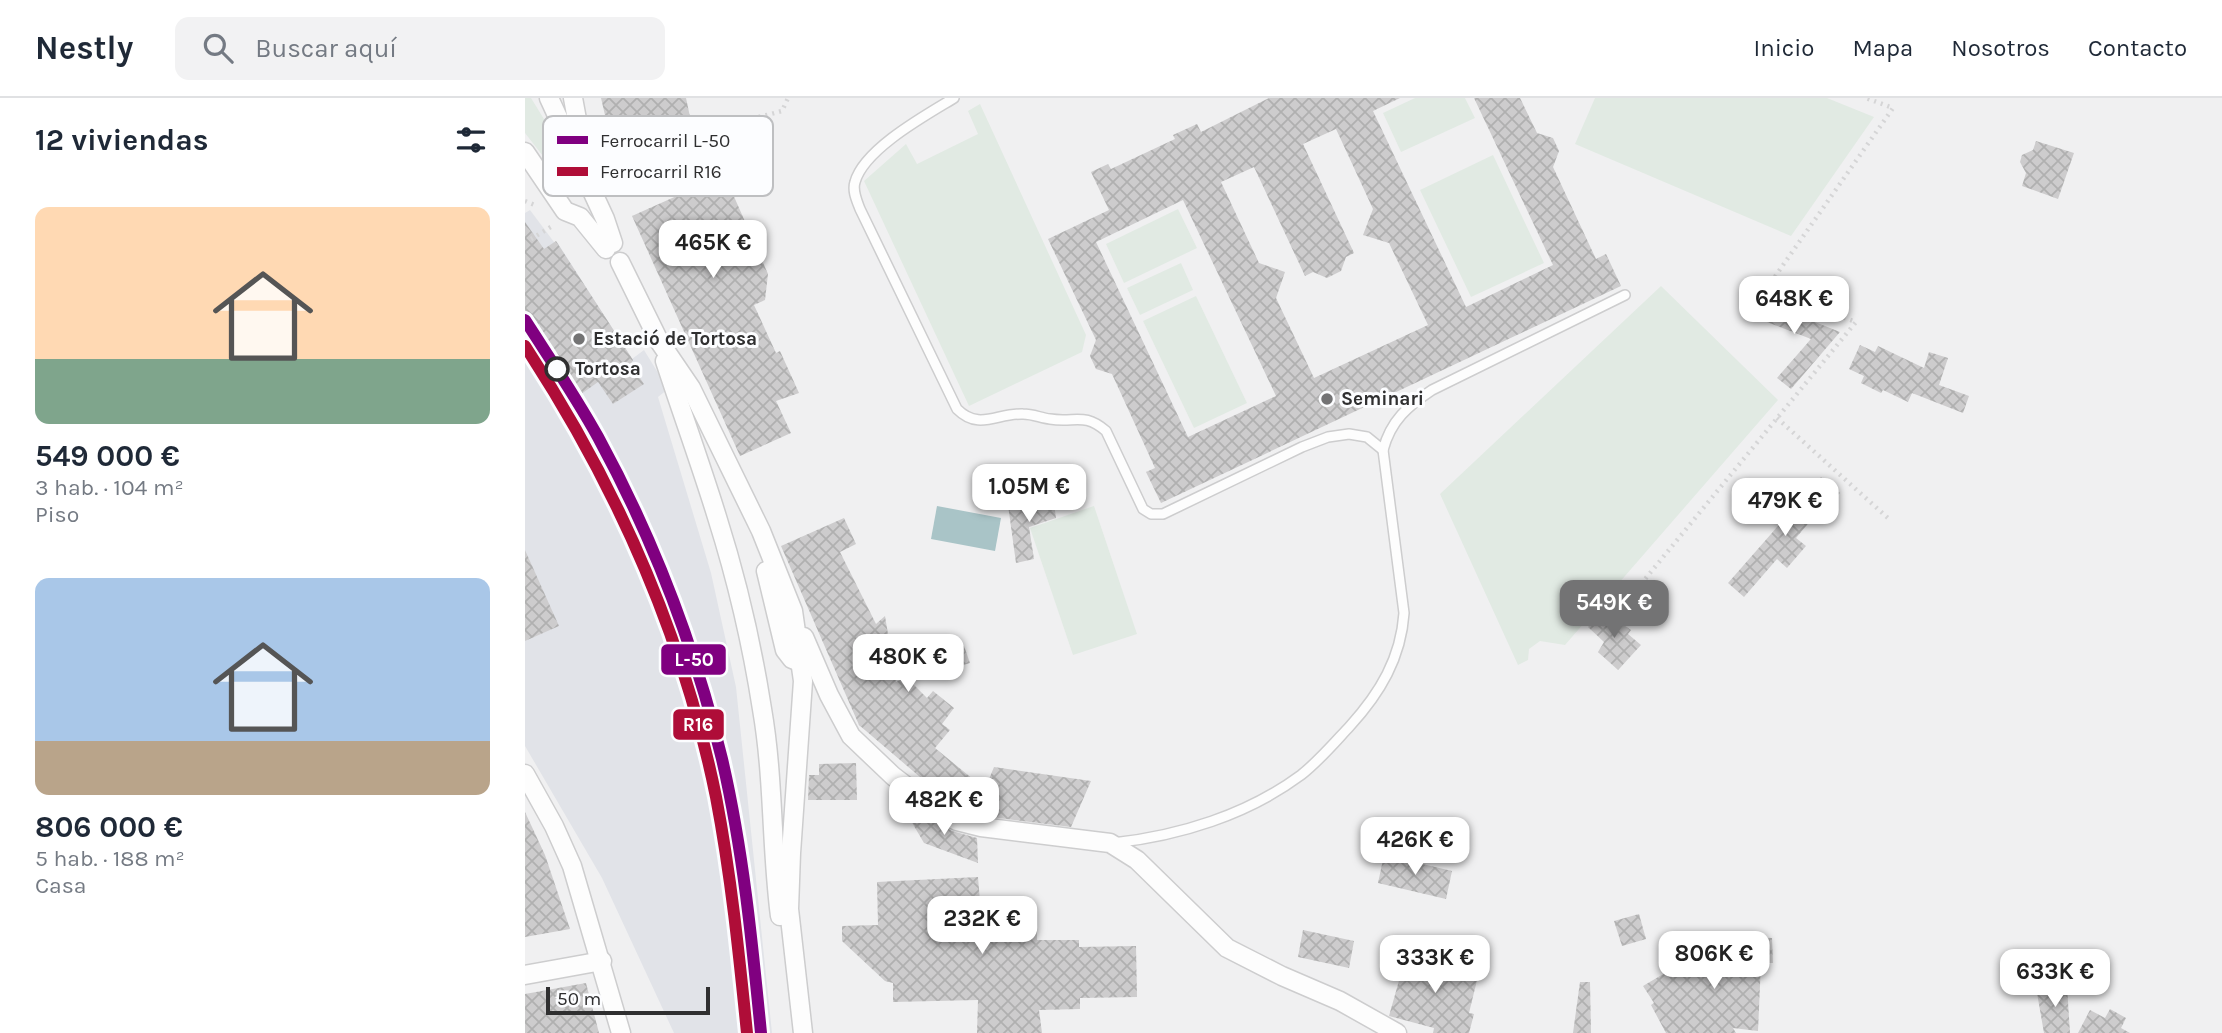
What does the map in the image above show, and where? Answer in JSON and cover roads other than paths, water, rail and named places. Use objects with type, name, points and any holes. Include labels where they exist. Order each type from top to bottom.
[{"type":"street","points":[[558,116],[550,98],[562,98]]},
{"type":"street","points":[[573,98],[577,116]]},
{"type":"street","points":[[525,152],[543,179]]},
{"type":"street","points":[[555,196],[565,211],[580,217],[609,246],[622,245],[625,249],[624,258],[620,262],[659,341],[691,388],[761,531],[820,673],[851,736],[893,776],[940,812],[957,821],[981,827],[1110,843],[1136,860],[1227,948],[1340,1001],[1397,1033]]},
{"type":"street","points":[[595,196],[605,219],[609,246]]},
{"type":"street","points":[[659,341],[717,517],[751,647],[763,711],[772,790],[773,847],[782,930],[798,998]]},
{"type":"street","points":[[674,391],[695,417],[764,565],[785,650],[792,659],[820,673]]},
{"type":"street","points":[[793,611],[800,661],[801,716],[789,909],[803,1033]]},
{"type":"street","points":[[525,774],[554,826],[572,866],[621,1033]]},
{"type":"street","points":[[525,975],[602,961]]},
{"type":"lane","points":[[954,98],[900,131],[880,149],[855,182],[855,193],[940,379],[965,418],[976,421],[1023,414],[1061,420],[1086,419],[1097,423],[1106,431],[1143,509],[1151,514],[1163,514],[1328,437],[1349,434],[1367,437],[1383,450]]},
{"type":"lane","points":[[1110,843],[1141,840],[1221,818],[1275,792],[1302,774],[1325,753],[1378,691],[1402,638],[1404,613],[1383,450],[1394,421],[1408,406],[1432,390],[1625,295]]},
{"type":"water","points":[[937,506],[1001,518],[995,551],[931,539]]},
{"type":"rail line","name":"L-50","points":[[525,320],[581,407],[618,475],[671,594],[699,676],[722,759],[736,827],[761,1033]]},
{"type":"rail line","name":"R16","points":[[525,346],[558,398],[616,506],[642,562],[685,677],[716,797],[734,915],[747,1033]]},
{"type":"place","name":"Estació de Tortosa","points":[[579,339]]},
{"type":"place","name":"Tortosa","points":[[557,369]]},
{"type":"place","name":"Seminari","points":[[1327,399]]}]
